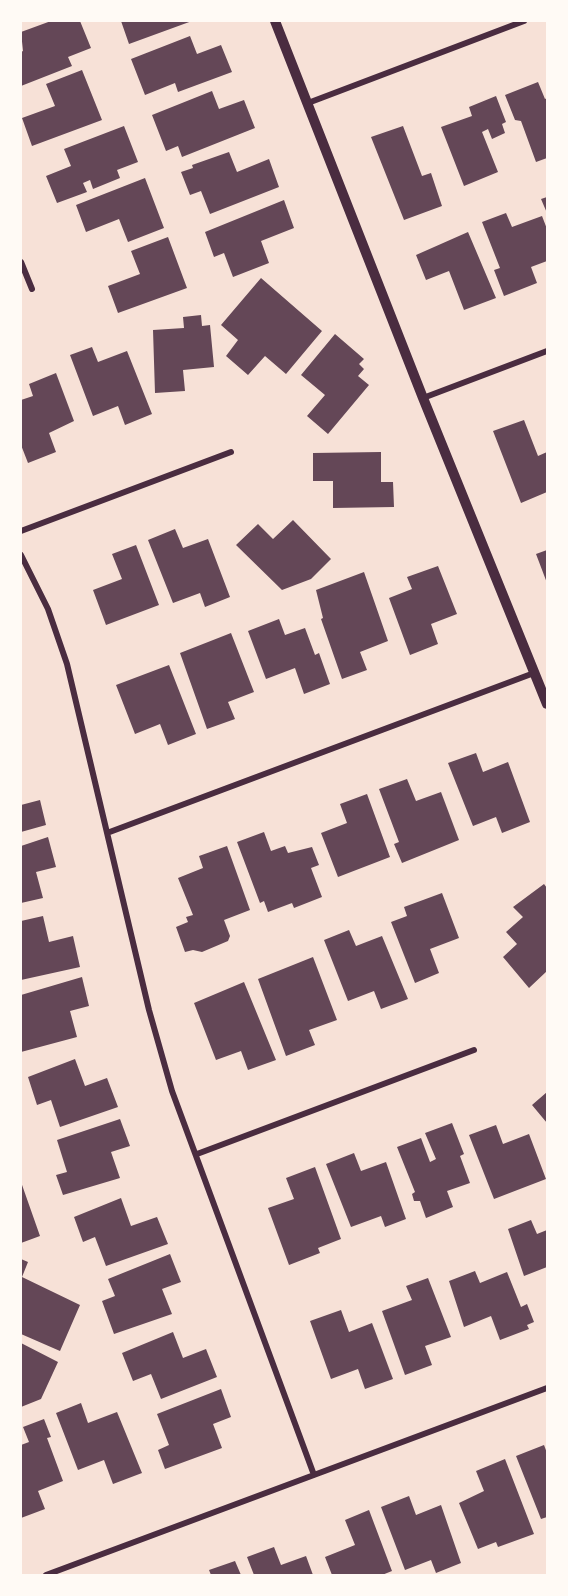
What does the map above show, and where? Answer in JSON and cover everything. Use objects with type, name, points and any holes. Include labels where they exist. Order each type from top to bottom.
[{"type":"street","points":[[275,21],[423,398],[534,673],[544,690],[547,704]]},
{"type":"street","points":[[308,102],[524,21]]},
{"type":"street","points":[[21,262],[32,289]]},
{"type":"street","points":[[423,398],[547,351]]},
{"type":"street","points":[[21,531],[231,453]]},
{"type":"street","points":[[21,555],[48,609],[67,664],[149,1010],[172,1091],[314,1475]]},
{"type":"street","points":[[107,833],[534,673]]},
{"type":"street","points":[[197,1154],[474,1050]]},
{"type":"street","points":[[46,1575],[547,1388]]},
{"type":"building","points":[[51,21],[80,21],[91,48],[68,57],[72,66],[21,86],[21,52],[23,51],[21,32]]},
{"type":"building","points":[[121,21],[192,21],[129,44]]},
{"type":"building","points":[[190,36],[197,54],[221,45],[232,72],[178,92],[175,83],[145,95],[131,59]]},
{"type":"building","points":[[82,70],[102,120],[32,146],[22,118],[55,106],[46,84]]},
{"type":"building","points":[[538,82],[545,99],[547,98],[547,158],[536,162],[521,121],[515,120],[505,95]]},
{"type":"building","points":[[212,91],[219,109],[244,100],[255,128],[182,157],[178,146],[166,151],[152,115]]},
{"type":"building","points":[[496,96],[506,122],[502,124],[505,133],[492,139],[488,129],[482,132],[498,172],[464,186],[441,127],[472,116],[469,107]]},
{"type":"building","points":[[124,126],[138,162],[117,170],[120,178],[93,189],[90,180],[83,183],[87,192],[57,203],[46,176],[71,166],[64,149]]},
{"type":"building","points":[[403,126],[422,176],[431,173],[442,206],[404,220],[371,137]]},
{"type":"building","points":[[229,152],[237,172],[269,159],[279,187],[210,214],[201,191],[190,195],[181,172],[193,168],[192,165]]},
{"type":"building","points":[[145,178],[164,228],[128,242],[119,219],[86,232],[76,205]]},
{"type":"building","points":[[547,197],[547,213],[541,199]]},
{"type":"building","points":[[284,200],[294,228],[261,241],[269,263],[233,277],[224,253],[214,257],[205,232]]},
{"type":"building","points":[[506,213],[512,227],[542,216],[547,229],[547,261],[531,267],[537,283],[504,296],[494,270],[500,268],[482,222]]},
{"type":"building","points":[[468,232],[496,298],[464,310],[449,271],[426,280],[416,255]]},
{"type":"building","points":[[168,237],[187,288],[118,313],[108,286],[140,274],[131,251]]},
{"type":"building","points":[[261,278],[322,331],[286,374],[265,356],[248,375],[226,356],[238,340],[221,325]]},
{"type":"building","points":[[201,315],[202,326],[210,325],[214,367],[183,370],[185,391],[155,393],[153,330],[184,328],[183,317]]},
{"type":"building","points":[[335,334],[364,359],[359,364],[364,369],[358,376],[369,385],[328,434],[307,416],[325,395],[301,375]]},
{"type":"building","points":[[92,347],[98,362],[127,351],[152,414],[125,425],[118,406],[93,416],[70,355]]},
{"type":"building","points":[[56,373],[74,421],[49,433],[56,452],[28,463],[21,445],[21,400],[33,396],[29,384]]},
{"type":"building","points":[[524,420],[538,456],[547,452],[547,492],[521,503],[493,431]]},
{"type":"building","points":[[381,452],[381,482],[393,482],[394,507],[333,508],[333,481],[313,481],[313,453]]},
{"type":"building","points":[[293,520],[331,559],[311,579],[282,590],[236,545],[258,524],[273,539]]},
{"type":"building","points":[[175,529],[183,548],[208,539],[230,597],[205,607],[200,593],[173,603],[148,540]]},
{"type":"building","points":[[136,545],[159,605],[106,625],[93,590],[122,579],[112,554]]},
{"type":"building","points":[[547,550],[547,583],[536,554]]},
{"type":"building","points":[[438,566],[457,614],[431,624],[438,644],[410,655],[389,598],[412,589],[407,577]]},
{"type":"building","points":[[364,572],[388,641],[360,652],[367,670],[342,679],[321,619],[323,618],[316,590]]},
{"type":"building","points":[[279,619],[285,635],[305,628],[315,655],[319,653],[330,684],[304,694],[295,668],[266,679],[248,631]]},
{"type":"building","points":[[231,633],[254,692],[228,702],[235,719],[207,729],[180,653]]},
{"type":"building","points":[[169,665],[196,734],[168,745],[160,724],[135,734],[116,685]]},
{"type":"building","points":[[476,753],[483,772],[508,762],[530,822],[502,833],[496,817],[473,826],[448,763]]},
{"type":"building","points":[[407,779],[416,801],[441,792],[459,840],[402,863],[394,844],[399,842],[379,789]]},
{"type":"building","points":[[367,794],[390,857],[338,877],[321,833],[347,823],[340,804]]},
{"type":"building","points":[[40,800],[46,825],[21,832],[21,805]]},
{"type":"building","points":[[264,832],[271,851],[285,846],[288,853],[312,847],[319,865],[311,868],[322,897],[294,908],[292,903],[268,912],[264,901],[260,903],[237,842]]},
{"type":"building","points":[[48,837],[56,867],[36,872],[43,898],[21,903],[21,846]]},
{"type":"building","points":[[227,846],[250,910],[224,920],[230,936],[228,941],[202,952],[193,950],[185,952],[176,927],[188,922],[186,917],[193,915],[178,878],[203,868],[199,856]]},
{"type":"building","points":[[544,884],[547,888],[547,971],[529,988],[503,957],[517,944],[506,932],[523,917],[513,907]]},
{"type":"building","points":[[442,893],[459,938],[430,949],[439,973],[415,983],[391,922],[407,916],[404,907]]},
{"type":"building","points":[[43,916],[49,942],[73,936],[80,967],[21,980],[21,921]]},
{"type":"building","points":[[349,930],[356,946],[382,936],[408,999],[381,1009],[374,991],[348,1001],[324,940]]},
{"type":"building","points":[[313,957],[337,1020],[309,1030],[315,1045],[286,1056],[258,979]]},
{"type":"building","points":[[82,977],[89,1006],[70,1011],[77,1037],[21,1052],[21,995]]},
{"type":"building","points":[[244,982],[276,1060],[248,1070],[241,1051],[216,1060],[194,1003]]},
{"type":"building","points":[[75,1059],[85,1086],[107,1078],[118,1107],[60,1127],[51,1100],[37,1105],[28,1077]]},
{"type":"building","points":[[547,1092],[547,1123],[532,1105]]},
{"type":"building","points":[[120,1119],[130,1146],[111,1152],[120,1178],[63,1195],[56,1175],[67,1172],[57,1140]]},
{"type":"building","points":[[452,1123],[464,1154],[460,1156],[470,1183],[447,1191],[453,1207],[426,1218],[420,1201],[414,1201],[412,1194],[415,1192],[397,1147],[421,1138],[430,1162],[436,1159],[425,1133]]},
{"type":"building","points":[[496,1125],[503,1144],[529,1134],[546,1179],[494,1199],[469,1135]]},
{"type":"building","points":[[354,1153],[361,1171],[386,1162],[406,1219],[385,1227],[381,1216],[351,1227],[326,1164]]},
{"type":"building","points":[[315,1167],[341,1239],[318,1248],[320,1253],[289,1265],[268,1208],[294,1199],[286,1178]]},
{"type":"building","points":[[21,1182],[40,1236],[21,1243]]},
{"type":"building","points":[[121,1198],[131,1226],[157,1217],[168,1244],[106,1266],[95,1237],[83,1242],[74,1217]]},
{"type":"building","points":[[531,1220],[537,1234],[547,1230],[547,1267],[524,1276],[508,1229]]},
{"type":"building","points":[[170,1254],[181,1282],[162,1289],[172,1314],[114,1334],[102,1301],[115,1296],[108,1279]]},
{"type":"building","points":[[21,1259],[28,1262],[22,1277],[80,1305],[60,1351],[21,1334]]},
{"type":"building","points":[[475,1271],[480,1283],[507,1272],[521,1307],[527,1304],[534,1322],[527,1325],[529,1329],[500,1340],[491,1316],[464,1327],[449,1281]]},
{"type":"building","points":[[428,1278],[451,1337],[425,1346],[432,1365],[405,1375],[382,1311],[412,1300],[406,1286]]},
{"type":"building","points":[[341,1310],[349,1332],[372,1323],[393,1379],[365,1389],[358,1369],[331,1379],[310,1321]]},
{"type":"building","points":[[173,1332],[183,1358],[206,1349],[217,1377],[161,1399],[151,1374],[133,1381],[122,1353]]},
{"type":"building","points":[[21,1343],[58,1362],[41,1399],[21,1407]]},
{"type":"building","points":[[221,1389],[231,1417],[213,1424],[222,1448],[165,1469],[158,1450],[169,1445],[157,1414]]},
{"type":"building","points":[[81,1403],[88,1423],[117,1412],[142,1473],[113,1484],[104,1460],[78,1470],[56,1413]]},
{"type":"building","points":[[44,1419],[51,1437],[47,1438],[63,1481],[38,1491],[45,1509],[21,1518],[21,1445],[29,1442],[23,1427]]},
{"type":"building","points":[[544,1445],[547,1453],[547,1517],[541,1519],[516,1456]]},
{"type":"building","points":[[505,1459],[534,1534],[498,1547],[496,1542],[478,1549],[459,1503],[484,1491],[476,1471]]},
{"type":"building","points":[[409,1496],[416,1515],[441,1505],[461,1563],[436,1573],[431,1560],[405,1570],[381,1507]]},
{"type":"building","points":[[369,1510],[392,1571],[382,1575],[332,1575],[325,1557],[355,1545],[345,1520]]},
{"type":"building","points":[[274,1547],[281,1565],[306,1556],[313,1575],[254,1575],[247,1557]]},
{"type":"building","points":[[235,1561],[241,1575],[211,1575],[209,1570]]}]
